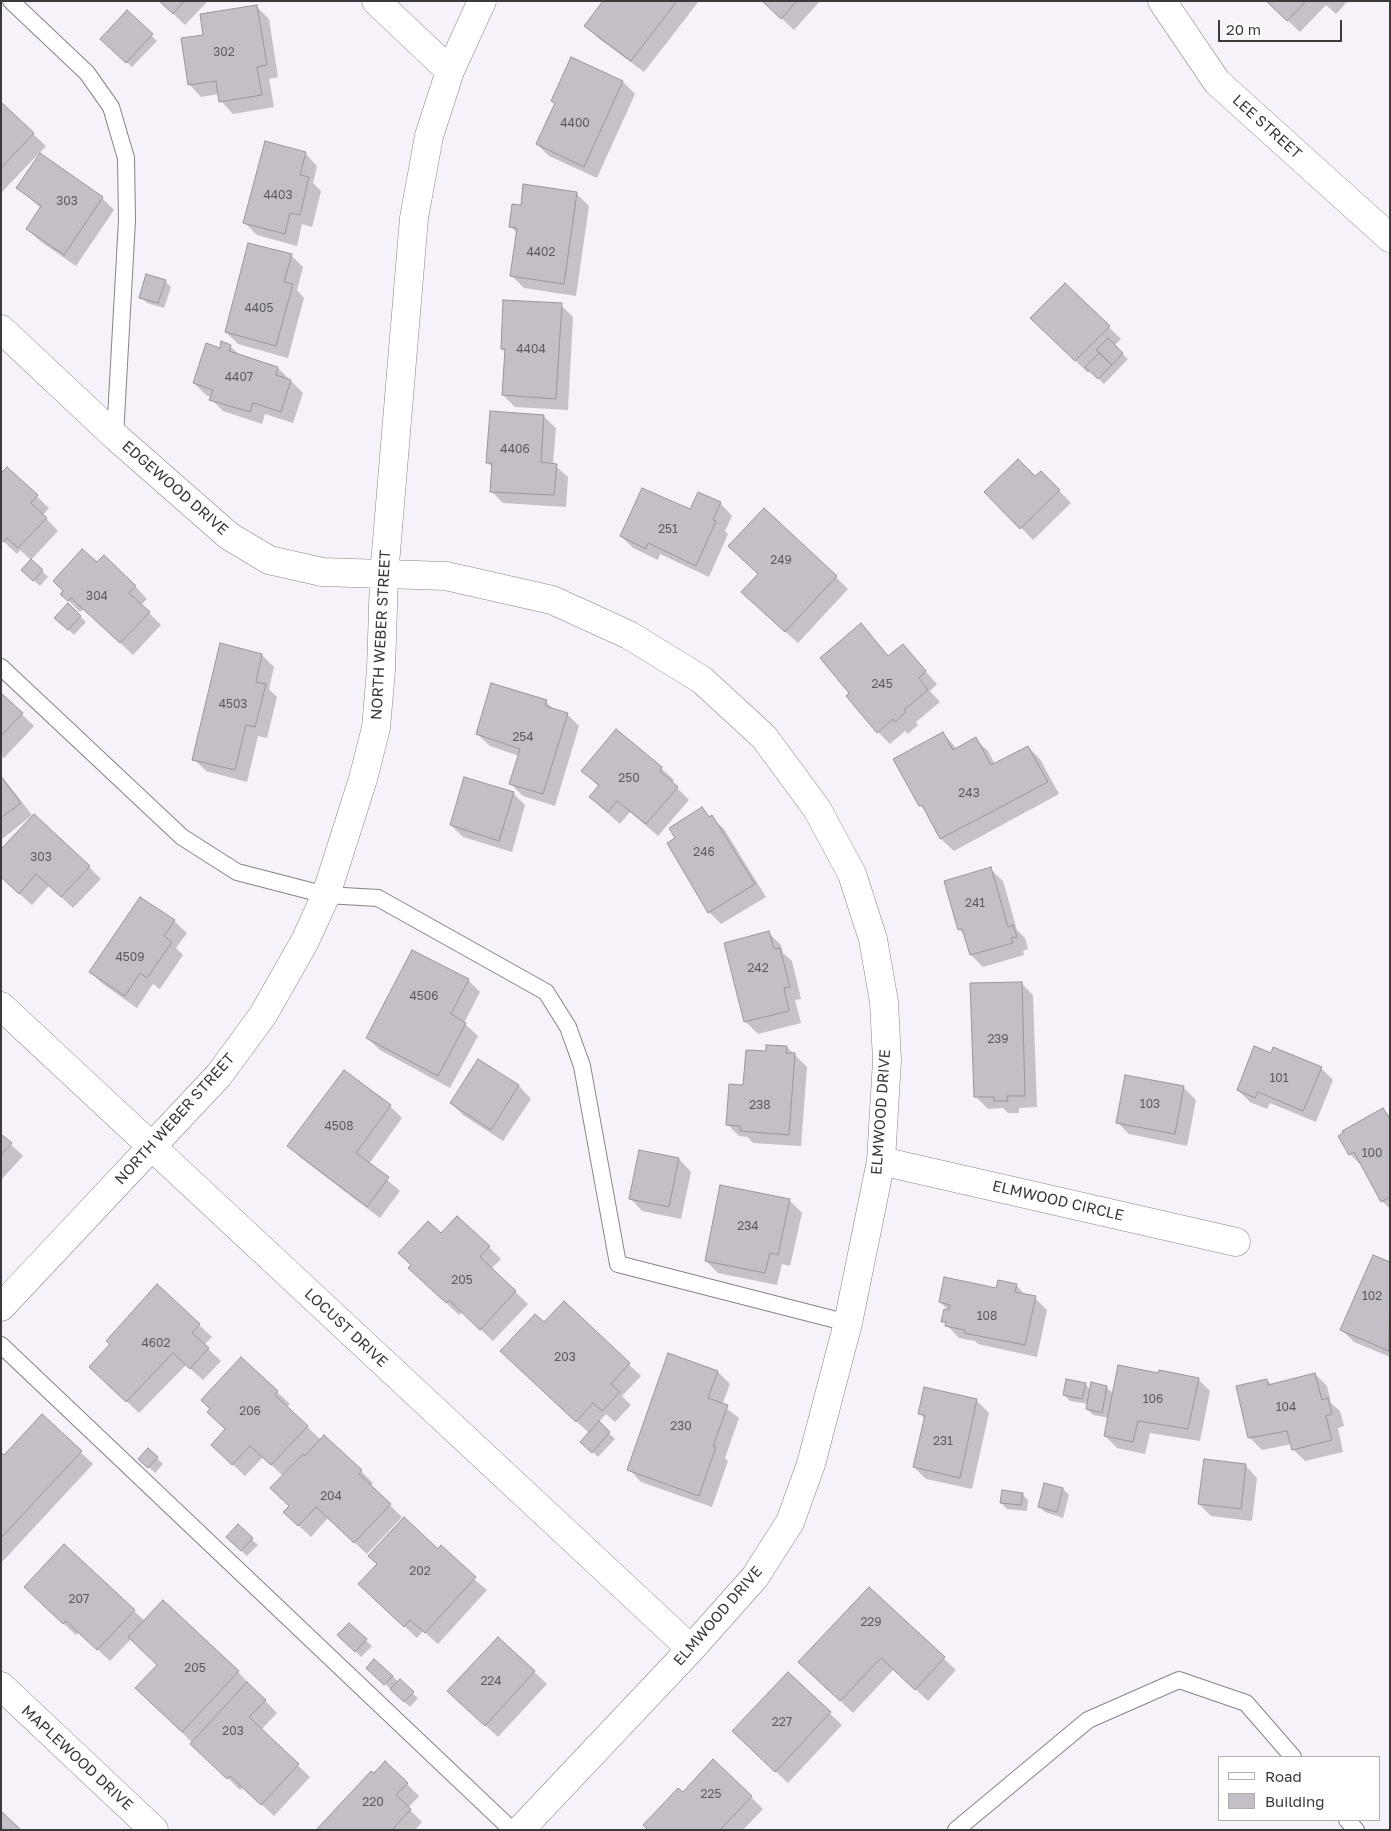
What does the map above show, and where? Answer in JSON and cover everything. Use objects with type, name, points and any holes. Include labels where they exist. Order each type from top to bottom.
[{"type":"street","points":[[376,1],[450,71]]},
{"type":"street","name":"NORTH WEBER STREET","points":[[1,1307],[150,1146],[219,1076],[263,1015],[305,941],[326,895],[360,788],[376,728],[381,670],[384,576],[414,218],[429,136],[450,71],[482,1]]},
{"type":"street","name":"LEE STREET","points":[[1162,1],[1217,82],[1390,238]]},
{"type":"street","name":"EDGEWOOD DRIVE","points":[[1,329],[115,436],[229,536],[269,560],[322,572],[384,576]]},
{"type":"street","name":"ELMWOOD DRIVE","points":[[384,576],[446,576],[552,600],[629,635],[702,680],[764,737],[817,809],[852,874],[872,939],[884,1002],[887,1060],[881,1161],[848,1322],[811,1464],[790,1522],[755,1577],[691,1650],[520,1830]]},
{"type":"street","name":"LOCUST DRIVE","points":[[1,1006],[691,1650]]},
{"type":"street","name":"ELMWOOD CIRCLE","points":[[881,1161],[1236,1242]]},
{"type":"street","name":"MAPLEWOOD DRIVE","points":[[1,1686],[154,1830]]},
{"type":"lane","points":[[11,1],[87,74],[111,106],[126,158],[127,220],[115,436]]},
{"type":"lane","points":[[1,667],[182,837],[237,872],[326,895],[378,898],[546,992],[568,1027],[582,1066],[618,1264],[848,1322]]},
{"type":"lane","points":[[1,1344],[512,1830]]},
{"type":"lane","points":[[956,1830],[1088,1720],[1179,1680],[1246,1703],[1292,1756]]},
{"type":"building","points":[[159,1],[184,1],[173,14]]},
{"type":"building","points":[[603,1],[677,1],[631,61],[584,26]]},
{"type":"building","points":[[762,1],[797,1],[781,19]]},
{"type":"building","points":[[1266,1],[1306,1],[1287,21]]},
{"type":"building","points":[[257,5],[267,65],[257,67],[262,95],[219,102],[216,81],[188,85],[181,38],[203,35],[200,14]]},
{"type":"building","points":[[127,10],[153,34],[126,63],[100,39]]},
{"type":"building","points":[[571,57],[623,81],[584,167],[536,144],[555,103],[551,101]]},
{"type":"building","points":[[1,102],[34,133],[1,168]]},
{"type":"building","points":[[265,141],[306,152],[300,175],[309,177],[300,215],[290,213],[285,234],[243,223]]},
{"type":"building","points":[[40,153],[103,197],[64,255],[26,229],[41,206],[16,188]]},
{"type":"building","points":[[523,184],[577,192],[564,284],[510,276],[517,228],[509,227],[512,204],[521,205]]},
{"type":"building","points":[[248,243],[292,254],[284,282],[293,284],[276,346],[225,332]]},
{"type":"building","points":[[146,274],[166,280],[158,303],[139,298]]},
{"type":"building","points":[[1065,283],[1110,326],[1075,361],[1030,318]]},
{"type":"building","points":[[503,300],[562,303],[556,399],[502,395],[505,349],[501,349]]},
{"type":"building","points":[[1108,338],[1123,353],[1112,365],[1096,350]]},
{"type":"building","points":[[221,341],[231,345],[229,351],[278,367],[276,375],[291,380],[281,412],[253,403],[250,412],[209,400],[213,390],[193,383],[206,343],[220,348]]},
{"type":"building","points":[[1099,353],[1112,365],[1098,379],[1085,367]]},
{"type":"building","points":[[490,411],[544,415],[541,462],[557,464],[554,495],[490,492],[492,463],[486,463]]},
{"type":"building","points":[[1018,459],[1035,476],[1041,471],[1060,490],[1020,529],[984,492]]},
{"type":"building","points":[[7,467],[38,495],[31,503],[47,518],[18,548],[7,538],[4,542],[1,540],[1,473]]},
{"type":"building","points":[[642,488],[690,509],[698,492],[721,502],[713,520],[716,521],[696,566],[648,543],[646,549],[620,536]]},
{"type":"building","points":[[764,508],[837,576],[785,632],[741,592],[758,574],[728,546]]},
{"type":"building","points":[[82,549],[97,562],[104,555],[136,586],[129,593],[150,612],[120,643],[71,598],[68,601],[60,594],[63,591],[53,581]]},
{"type":"building","points":[[31,559],[43,570],[33,581],[21,570]]},
{"type":"building","points":[[68,603],[81,616],[68,630],[54,618]]},
{"type":"building","points":[[861,623],[888,656],[903,644],[926,671],[919,678],[928,690],[904,710],[906,712],[895,722],[893,719],[877,733],[846,696],[849,693],[820,658]]},
{"type":"building","points":[[220,643],[262,654],[256,682],[266,684],[255,727],[246,725],[235,770],[192,760]]},
{"type":"building","points":[[491,683],[547,700],[545,706],[568,713],[543,794],[509,784],[520,749],[476,734]]},
{"type":"building","points":[[1,693],[23,713],[1,736]]},
{"type":"building","points":[[616,729],[662,767],[660,771],[678,787],[646,824],[617,801],[608,812],[589,797],[599,785],[581,771]]},
{"type":"building","points":[[943,732],[953,750],[976,737],[991,765],[1028,746],[1048,782],[940,839],[922,805],[919,806],[893,759]]},
{"type":"building","points":[[1,777],[21,803],[1,818]]},
{"type":"building","points":[[464,777],[514,792],[499,841],[450,825]]},
{"type":"building","points":[[702,807],[709,817],[712,815],[755,884],[708,913],[667,843],[675,838],[669,828]]},
{"type":"building","points":[[34,814],[90,866],[61,897],[36,874],[19,894],[1,877],[1,849]]},
{"type":"building","points":[[991,867],[1008,927],[1013,925],[1017,937],[1011,938],[1013,943],[970,955],[962,929],[958,930],[944,881]]},
{"type":"building","points":[[140,897],[175,920],[164,936],[172,942],[147,978],[140,973],[125,996],[89,972]]},
{"type":"building","points":[[769,931],[774,949],[780,948],[790,987],[784,988],[789,1011],[744,1022],[724,943]]},
{"type":"building","points":[[412,950],[469,979],[451,1014],[466,1023],[438,1076],[366,1038]]},
{"type":"building","points":[[1022,982],[1025,1096],[1007,1096],[1008,1101],[994,1101],[994,1097],[974,1097],[970,983]]},
{"type":"building","points":[[766,1045],[787,1046],[786,1053],[795,1053],[789,1135],[740,1131],[740,1126],[726,1125],[729,1084],[743,1085],[746,1050],[766,1051]]},
{"type":"building","points":[[1254,1046],[1271,1053],[1273,1047],[1322,1067],[1303,1111],[1258,1092],[1255,1098],[1237,1090]]},
{"type":"building","points":[[478,1059],[519,1085],[491,1130],[450,1103]]},
{"type":"building","points":[[344,1070],[391,1105],[356,1153],[389,1177],[367,1207],[287,1146]]},
{"type":"building","points":[[1125,1075],[1184,1086],[1175,1134],[1116,1123]]},
{"type":"building","points":[[1383,1108],[1390,1120],[1390,1197],[1381,1202],[1354,1152],[1349,1155],[1338,1136],[1343,1133],[1342,1131]]},
{"type":"building","points":[[1,1134],[12,1143],[1,1155]]},
{"type":"building","points":[[639,1150],[679,1158],[669,1207],[629,1199]]},
{"type":"building","points":[[720,1185],[790,1199],[778,1255],[770,1253],[765,1273],[705,1261]]},
{"type":"building","points":[[457,1216],[490,1246],[480,1257],[516,1291],[480,1330],[449,1300],[446,1303],[408,1268],[411,1265],[398,1253],[428,1221],[441,1233]]},
{"type":"building","points":[[1373,1255],[1390,1262],[1389,1351],[1340,1330]]},
{"type":"building","points":[[944,1277],[996,1288],[998,1280],[1017,1284],[1015,1292],[1036,1296],[1025,1345],[964,1333],[965,1330],[945,1326],[946,1322],[941,1322],[944,1309],[949,1310],[950,1305],[939,1302]]},
{"type":"building","points":[[157,1284],[200,1324],[192,1333],[209,1348],[190,1369],[173,1353],[126,1402],[89,1367],[110,1344],[106,1341]]},
{"type":"building","points":[[564,1301],[630,1363],[611,1384],[620,1392],[602,1411],[593,1403],[576,1422],[500,1351],[535,1314],[544,1322]]},
{"type":"building","points":[[668,1353],[718,1371],[708,1398],[728,1405],[713,1446],[716,1447],[699,1496],[627,1470]]},
{"type":"building","points":[[241,1357],[278,1391],[275,1395],[308,1426],[271,1465],[250,1446],[232,1465],[211,1445],[225,1429],[207,1412],[210,1409],[201,1400]]},
{"type":"building","points":[[1118,1365],[1158,1373],[1159,1370],[1199,1378],[1188,1429],[1138,1421],[1133,1442],[1104,1436]]},
{"type":"building","points":[[1315,1373],[1322,1400],[1328,1398],[1332,1414],[1326,1416],[1332,1440],[1292,1450],[1287,1431],[1248,1438],[1236,1386],[1267,1379],[1268,1385]]},
{"type":"building","points":[[1066,1379],[1086,1383],[1082,1399],[1063,1395]]},
{"type":"building","points":[[1091,1382],[1107,1386],[1102,1413],[1086,1409]]},
{"type":"building","points":[[924,1387],[977,1399],[960,1478],[913,1467],[925,1415],[918,1414]]},
{"type":"building","points":[[42,1414],[82,1451],[1,1538],[1,1452],[4,1455]]},
{"type":"building","points":[[599,1421],[610,1432],[592,1453],[580,1442]]},
{"type":"building","points":[[324,1435],[362,1470],[359,1474],[391,1504],[354,1543],[316,1507],[298,1526],[283,1512],[289,1506],[270,1488],[303,1454],[305,1456]]},
{"type":"building","points":[[148,1448],[158,1457],[148,1468],[138,1459]]},
{"type":"building","points":[[1204,1459],[1246,1464],[1241,1509],[1198,1504]]},
{"type":"building","points":[[1044,1483],[1063,1488],[1057,1512],[1038,1507]]},
{"type":"building","points":[[1002,1490],[1023,1493],[1021,1505],[1000,1503]]},
{"type":"building","points":[[404,1517],[438,1549],[441,1545],[476,1577],[425,1633],[410,1620],[404,1627],[358,1584],[377,1564],[368,1556]]},
{"type":"building","points":[[238,1524],[253,1538],[241,1551],[226,1537]]},
{"type":"building","points":[[64,1544],[135,1610],[97,1650],[66,1621],[63,1624],[24,1587]]},
{"type":"building","points":[[869,1587],[945,1657],[915,1690],[881,1658],[840,1701],[798,1662]]},
{"type":"building","points":[[163,1600],[239,1671],[182,1732],[135,1688],[157,1665],[128,1637]]},
{"type":"building","points":[[349,1623],[367,1639],[355,1652],[337,1635]]},
{"type":"building","points":[[498,1637],[535,1671],[485,1726],[447,1691]]},
{"type":"building","points":[[374,1659],[393,1676],[384,1685],[366,1668]]},
{"type":"building","points":[[788,1672],[831,1712],[775,1772],[732,1731]]},
{"type":"building","points":[[400,1679],[414,1692],[404,1702],[390,1689]]},
{"type":"building","points":[[247,1682],[266,1700],[249,1717],[299,1764],[261,1805],[230,1776],[227,1779],[190,1744]]},
{"type":"building","points":[[713,1759],[752,1796],[720,1830],[648,1830],[643,1825],[678,1788],[683,1792]]},
{"type":"building","points":[[385,1761],[408,1783],[396,1795],[411,1809],[392,1830],[316,1830],[371,1771],[374,1773]]},
{"type":"building","points":[[1,1811],[21,1830],[1,1830]]}]
